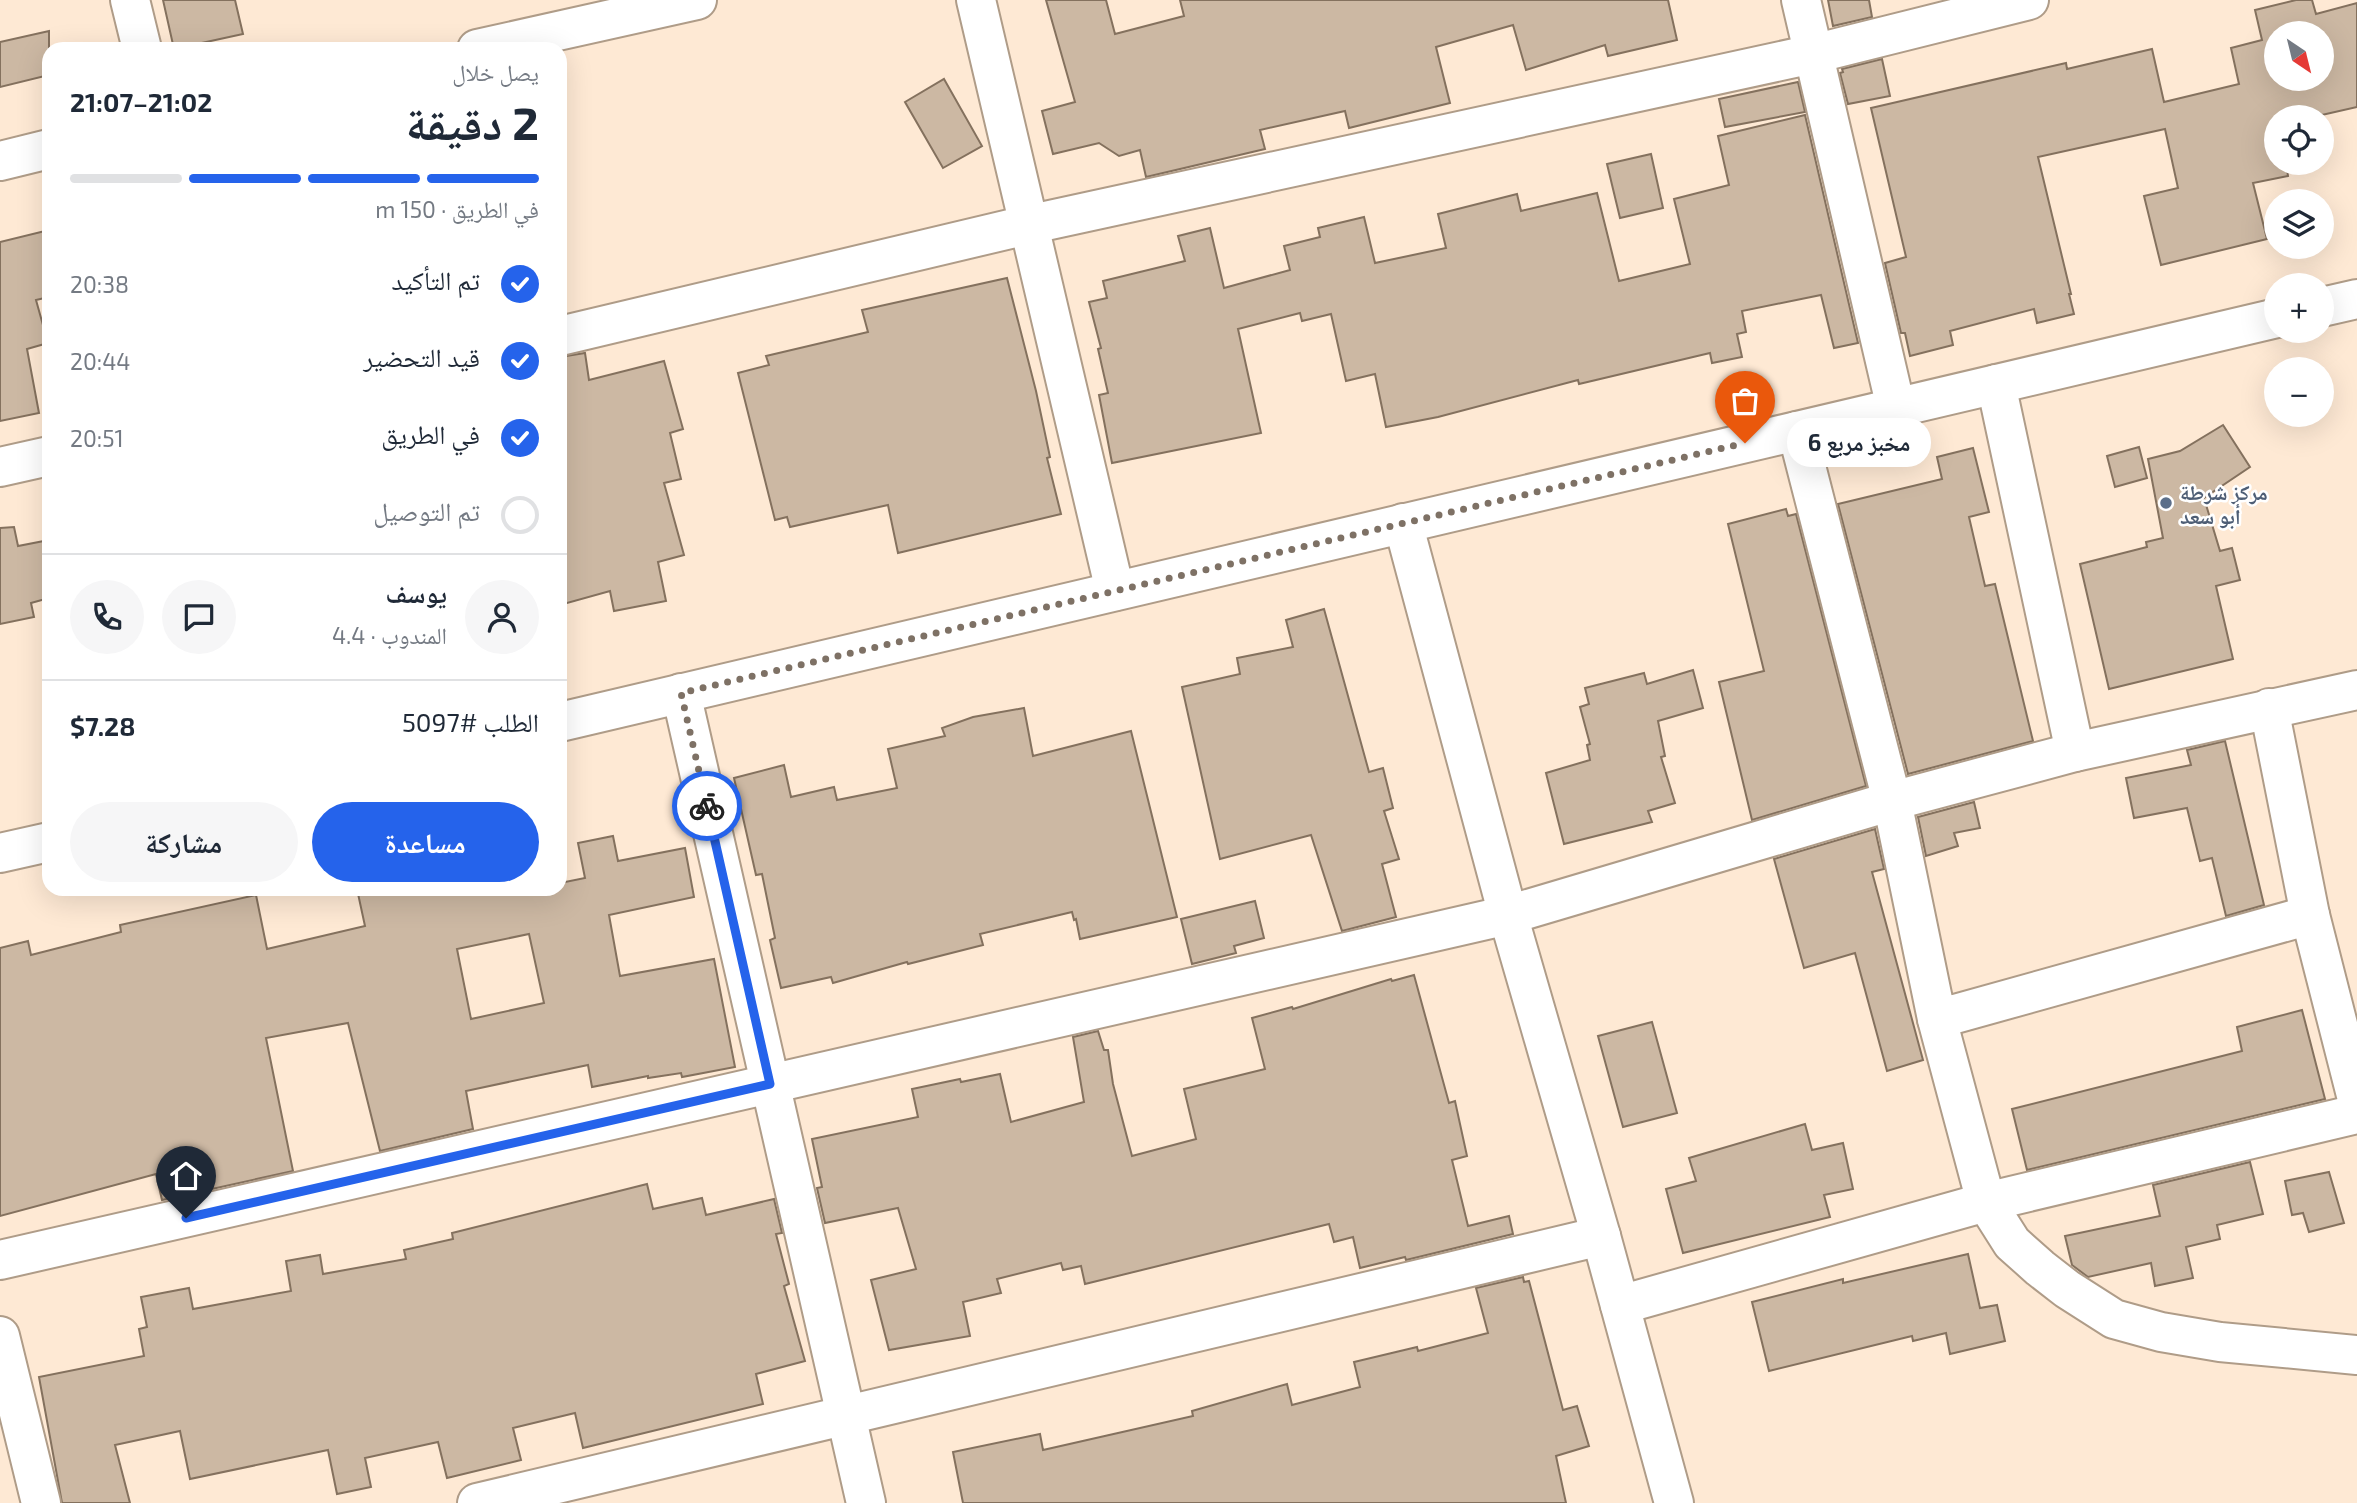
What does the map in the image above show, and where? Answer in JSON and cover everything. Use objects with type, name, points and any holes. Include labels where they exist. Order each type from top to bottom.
[{"type":"street","points":[[130,0],[140,42]]},
{"type":"street","points":[[508,42],[697,0]]},
{"type":"street","points":[[976,0],[1115,591]]},
{"type":"street","points":[[1801,0],[1896,408]]},
{"type":"street","points":[[567,334],[1027,225],[1813,54],[2029,0]]},
{"type":"street","points":[[0,161],[42,151]]},
{"type":"street","points":[[2334,304],[2357,299]]},
{"type":"street","points":[[567,720],[2264,321]]},
{"type":"street","points":[[1996,384],[2075,751]]},
{"type":"street","points":[[1797,431],[1892,801],[1937,1019],[1986,1202],[2012,1243],[2067,1289],[2115,1319],[2161,1332],[2220,1342],[2357,1355]]},
{"type":"street","points":[[0,467],[42,458]]},
{"type":"street","points":[[1403,523],[1508,915],[1601,1236],[1674,1503]]},
{"type":"street","points":[[0,1260],[1508,915],[1892,801],[2075,751],[2357,690]]},
{"type":"street","points":[[681,693],[866,1503]]},
{"type":"street","points":[[2269,708],[2310,915],[2357,1099]]},
{"type":"street","points":[[0,853],[42,844]]},
{"type":"street","points":[[1937,1019],[2310,915]]},
{"type":"street","points":[[1620,1305],[1986,1202],[2357,1114]]},
{"type":"street","points":[[477,1503],[1601,1236]]},
{"type":"street","points":[[0,1336],[41,1503]]},
{"type":"building","points":[[163,0],[235,0],[243,34],[206,42],[172,42]]},
{"type":"building","points":[[1046,0],[1106,0],[1115,34],[1184,16],[1180,0],[1668,0],[1677,40],[1608,56],[1605,45],[1526,70],[1513,25],[1436,47],[1450,103],[1349,128],[1345,111],[1260,130],[1265,149],[1146,177],[1140,150],[1119,156],[1099,143],[1053,154],[1042,111],[1075,102]]},
{"type":"building","points":[[1828,0],[1869,0],[1872,17],[1833,26]]},
{"type":"building","points":[[2296,0],[2312,0],[2316,14],[2357,3],[2357,107],[2334,112],[2334,105],[2264,105],[2264,175],[2288,176],[2253,183],[2264,227],[2264,240],[2161,265],[2144,196],[2178,188],[2165,129],[2038,157],[2074,314],[2037,323],[2034,309],[1950,331],[1953,345],[1910,356],[1905,333],[1901,333],[1885,263],[1906,257],[1871,108],[2066,63],[2067,69],[2152,49],[2164,102],[2239,84],[2231,48],[2262,40],[2255,10]]},
{"type":"building","points":[[49,31],[49,42],[42,42],[42,77],[0,87],[0,42]]},
{"type":"building","points":[[1882,59],[1890,96],[1848,104],[1840,73],[1843,72],[1842,69]]},
{"type":"building","points":[[944,79],[982,146],[943,168],[905,102]]},
{"type":"building","points":[[1798,82],[1805,112],[1725,127],[1719,99]]},
{"type":"building","points":[[1805,115],[1858,343],[1834,348],[1821,295],[1742,311],[1746,332],[1737,334],[1742,357],[1712,363],[1710,353],[1579,384],[1578,380],[1438,417],[1386,427],[1375,374],[1346,381],[1331,314],[1302,321],[1300,313],[1238,329],[1261,433],[1112,463],[1099,395],[1108,393],[1098,349],[1101,348],[1089,302],[1107,298],[1103,281],[1185,261],[1178,236],[1210,228],[1224,288],[1290,270],[1284,246],[1320,237],[1318,228],[1364,217],[1375,263],[1446,248],[1438,214],[1517,194],[1521,211],[1597,193],[1619,281],[1690,264],[1674,199],[1729,185],[1718,136]]},
{"type":"building","points":[[1651,154],[1663,208],[1620,218],[1607,164]]},
{"type":"building","points":[[42,232],[42,299],[36,300],[42,322],[42,345],[27,349],[39,413],[0,421],[0,242]]},
{"type":"building","points":[[1007,278],[1036,391],[1050,457],[1047,458],[1061,514],[898,553],[888,505],[790,527],[787,517],[775,520],[738,373],[769,365],[766,356],[868,332],[862,310]]},
{"type":"building","points":[[585,353],[589,380],[664,361],[683,429],[670,433],[681,479],[664,483],[684,555],[658,562],[666,601],[614,611],[610,591],[567,603],[567,356]]},
{"type":"building","points":[[2223,425],[2250,467],[2204,498],[2220,551],[2232,548],[2240,580],[2216,586],[2233,659],[2109,689],[2080,564],[2147,547],[2146,542],[2163,538],[2148,459],[2180,451]]},
{"type":"building","points":[[2139,447],[2147,478],[2115,487],[2107,456]]},
{"type":"building","points":[[1973,448],[1989,512],[1969,517],[1985,586],[1995,584],[2033,741],[1908,774],[1838,504],[1942,479],[1937,457]]},
{"type":"building","points":[[1786,509],[1788,516],[1796,514],[1866,786],[1752,820],[1719,682],[1764,671],[1728,524]]},
{"type":"building","points":[[14,527],[18,546],[42,541],[42,600],[31,603],[34,617],[0,624],[0,528]]},
{"type":"building","points":[[1324,609],[1369,772],[1383,768],[1393,808],[1384,811],[1399,859],[1382,864],[1396,917],[1342,931],[1311,835],[1220,859],[1182,687],[1240,674],[1237,658],[1293,647],[1286,620]]},
{"type":"building","points":[[1693,670],[1703,708],[1658,721],[1665,756],[1661,757],[1675,803],[1648,811],[1652,822],[1564,844],[1546,773],[1590,760],[1587,745],[1590,744],[1580,707],[1589,704],[1585,688],[1644,673],[1647,684]]},
{"type":"building","points":[[1024,708],[1033,756],[1131,731],[1177,917],[1080,939],[1072,912],[980,934],[983,945],[908,964],[907,962],[833,983],[831,977],[781,988],[770,940],[775,938],[762,874],[756,875],[734,778],[784,765],[791,797],[834,787],[837,800],[897,788],[888,749],[945,736],[942,728],[973,717]]},
{"type":"building","points":[[2225,741],[2264,905],[2226,916],[2212,858],[2200,861],[2187,808],[2134,818],[2126,778],[2191,765],[2187,750]]},
{"type":"building","points":[[1974,802],[1980,828],[1954,833],[1958,846],[1926,856],[1918,817]]},
{"type":"building","points":[[1875,829],[1884,869],[1872,872],[1923,1060],[1887,1071],[1855,953],[1804,968],[1774,859]]},
{"type":"building","points":[[613,836],[618,861],[685,848],[694,897],[609,915],[620,976],[714,959],[735,1067],[682,1077],[681,1073],[648,1076],[592,1087],[588,1065],[466,1091],[473,1129],[380,1151],[348,1023],[266,1038],[293,1171],[162,1200],[156,1174],[0,1216],[0,948],[28,941],[31,955],[121,932],[120,925],[256,896],[267,949],[365,926],[359,896],[567,896],[567,882],[585,878],[578,843]],"holes":[[[529,934],[544,1003],[471,1019],[457,949]]]},
{"type":"building","points":[[1255,901],[1264,938],[1234,946],[1236,953],[1192,964],[1181,919]]},
{"type":"building","points":[[1414,975],[1449,1103],[1455,1101],[1467,1156],[1452,1160],[1468,1226],[1509,1216],[1513,1234],[1406,1260],[1405,1257],[1360,1268],[1353,1237],[1334,1242],[1329,1224],[1085,1284],[1081,1266],[1063,1270],[1061,1263],[997,1279],[1001,1293],[963,1302],[970,1336],[889,1350],[871,1280],[916,1269],[898,1208],[825,1223],[817,1188],[822,1187],[812,1139],[918,1117],[912,1089],[960,1079],[961,1082],[1000,1074],[1011,1122],[1084,1102],[1073,1037],[1098,1031],[1104,1050],[1108,1050],[1113,1084],[1132,1156],[1196,1139],[1184,1089],[1265,1069],[1252,1018]]},
{"type":"building","points":[[2302,1010],[2325,1099],[2027,1170],[2012,1109],[2242,1051],[2237,1027]]},
{"type":"building","points":[[1652,1022],[1677,1113],[1623,1127],[1598,1036]]},
{"type":"building","points":[[1805,1124],[1812,1150],[1843,1143],[1853,1189],[1824,1195],[1830,1217],[1683,1253],[1666,1189],[1696,1181],[1689,1158]]},
{"type":"building","points":[[2250,1162],[2263,1214],[2217,1225],[2220,1239],[2186,1247],[2193,1278],[2155,1286],[2151,1263],[2088,1277],[2072,1265],[2065,1236],[2160,1216],[2153,1185]]},
{"type":"building","points":[[2329,1172],[2344,1223],[2309,1232],[2303,1213],[2292,1215],[2285,1181]]},
{"type":"building","points":[[647,1184],[653,1209],[702,1198],[706,1215],[774,1199],[782,1233],[776,1234],[789,1284],[784,1286],[805,1361],[756,1374],[763,1404],[583,1448],[575,1413],[513,1428],[521,1460],[447,1478],[438,1442],[365,1458],[371,1487],[337,1494],[328,1450],[190,1479],[180,1431],[115,1445],[130,1503],[62,1503],[39,1377],[144,1356],[139,1329],[147,1327],[141,1297],[189,1288],[193,1309],[291,1291],[286,1261],[320,1255],[323,1274],[406,1259],[404,1250],[453,1239],[452,1233]]},
{"type":"building","points":[[1968,1254],[1980,1308],[1997,1305],[2005,1341],[1950,1354],[1946,1333],[1913,1341],[1912,1336],[1769,1371],[1752,1302],[1843,1279],[1843,1283]]},
{"type":"building","points":[[1523,1277],[1524,1282],[1529,1281],[1563,1410],[1577,1406],[1589,1446],[1556,1456],[1566,1503],[963,1503],[953,1452],[1040,1434],[1043,1450],[1193,1416],[1192,1411],[1287,1384],[1292,1405],[1360,1387],[1354,1362],[1417,1347],[1418,1351],[1488,1333],[1476,1288]]},
{"type":"way so far","points":[[707,806],[681,693],[1745,443]]},
{"type":"place","name":"مخبز مربع 6","points":[[1745,443]]},
{"type":"place","name":"مركز شرطة أبو سعد","points":[[2166,503]]},
{"type":"route","points":[[186,1218],[770,1084],[707,806]]}]
